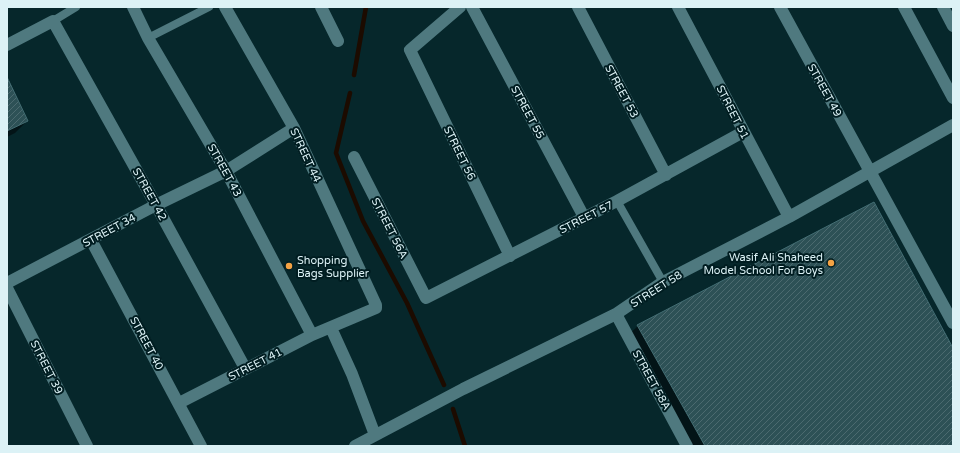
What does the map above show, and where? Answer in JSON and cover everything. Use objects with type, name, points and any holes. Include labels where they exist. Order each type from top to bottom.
[{"type":"street","name":"STREET 43","points":[[132,7],[148,38],[226,172],[312,335]]},
{"type":"street","name":"STREET 44","points":[[224,7],[294,128],[376,305],[376,308]]},
{"type":"street","points":[[321,7],[338,41]]},
{"type":"street","name":"STREET 56","points":[[460,7],[410,50],[510,256]]},
{"type":"street","name":"STREET 55","points":[[472,7],[584,217]]},
{"type":"street","name":"STREET 53","points":[[578,7],[666,175]]},
{"type":"street","name":"STREET 51","points":[[678,7],[789,217]]},
{"type":"street","name":"STREET 49","points":[[780,7],[953,323]]},
{"type":"street","points":[[904,7],[953,98]]},
{"type":"street","points":[[943,7],[953,26]]},
{"type":"street","points":[[7,45],[53,21]]},
{"type":"street","name":"STREET 42","points":[[53,21],[245,368]]},
{"type":"street","name":"STREET 58","points":[[355,446],[616,314],[663,282],[789,217],[953,125]]},
{"type":"street","name":"STREET 34","points":[[7,283],[156,205],[226,172],[294,128]]},
{"type":"street","name":"STREET 57","points":[[426,298],[617,201],[743,132]]},
{"type":"street","name":"STREET 56A","points":[[354,157],[426,298]]},
{"type":"street","name":"STREET 40","points":[[91,240],[201,446]]},
{"type":"street","name":"STREET 39","points":[[7,288],[87,446]]},
{"type":"street","name":"STREET 41","points":[[179,403],[312,335],[376,308]]},
{"type":"street","name":"STREET 58A","points":[[616,314],[688,446]]},
{"type":"street","points":[[331,328],[352,374],[375,435]]},
{"type":"lane","points":[[53,21],[76,7]]},
{"type":"lane","points":[[148,38],[209,7]]},
{"type":"lane","points":[[617,201],[663,282]]},
{"type":"building","points":[[7,77],[28,121],[7,131]]},
{"type":"building","name":"Wasif Ali Shaheed Model School For Boys","points":[[874,202],[953,348],[953,446],[705,446],[637,325]]},
{"type":"waterway","points":[[354,75],[366,7]]},
{"type":"waterway","points":[[350,93],[336,153],[363,221],[407,303],[444,385]]},
{"type":"waterway","points":[[453,409],[465,446]]},
{"type":"place","name":"Wasif Ali Shaheed Model School For Boys","points":[[831,263]]},
{"type":"place","name":"Shopping Bags Supplier","points":[[289,266]]}]
